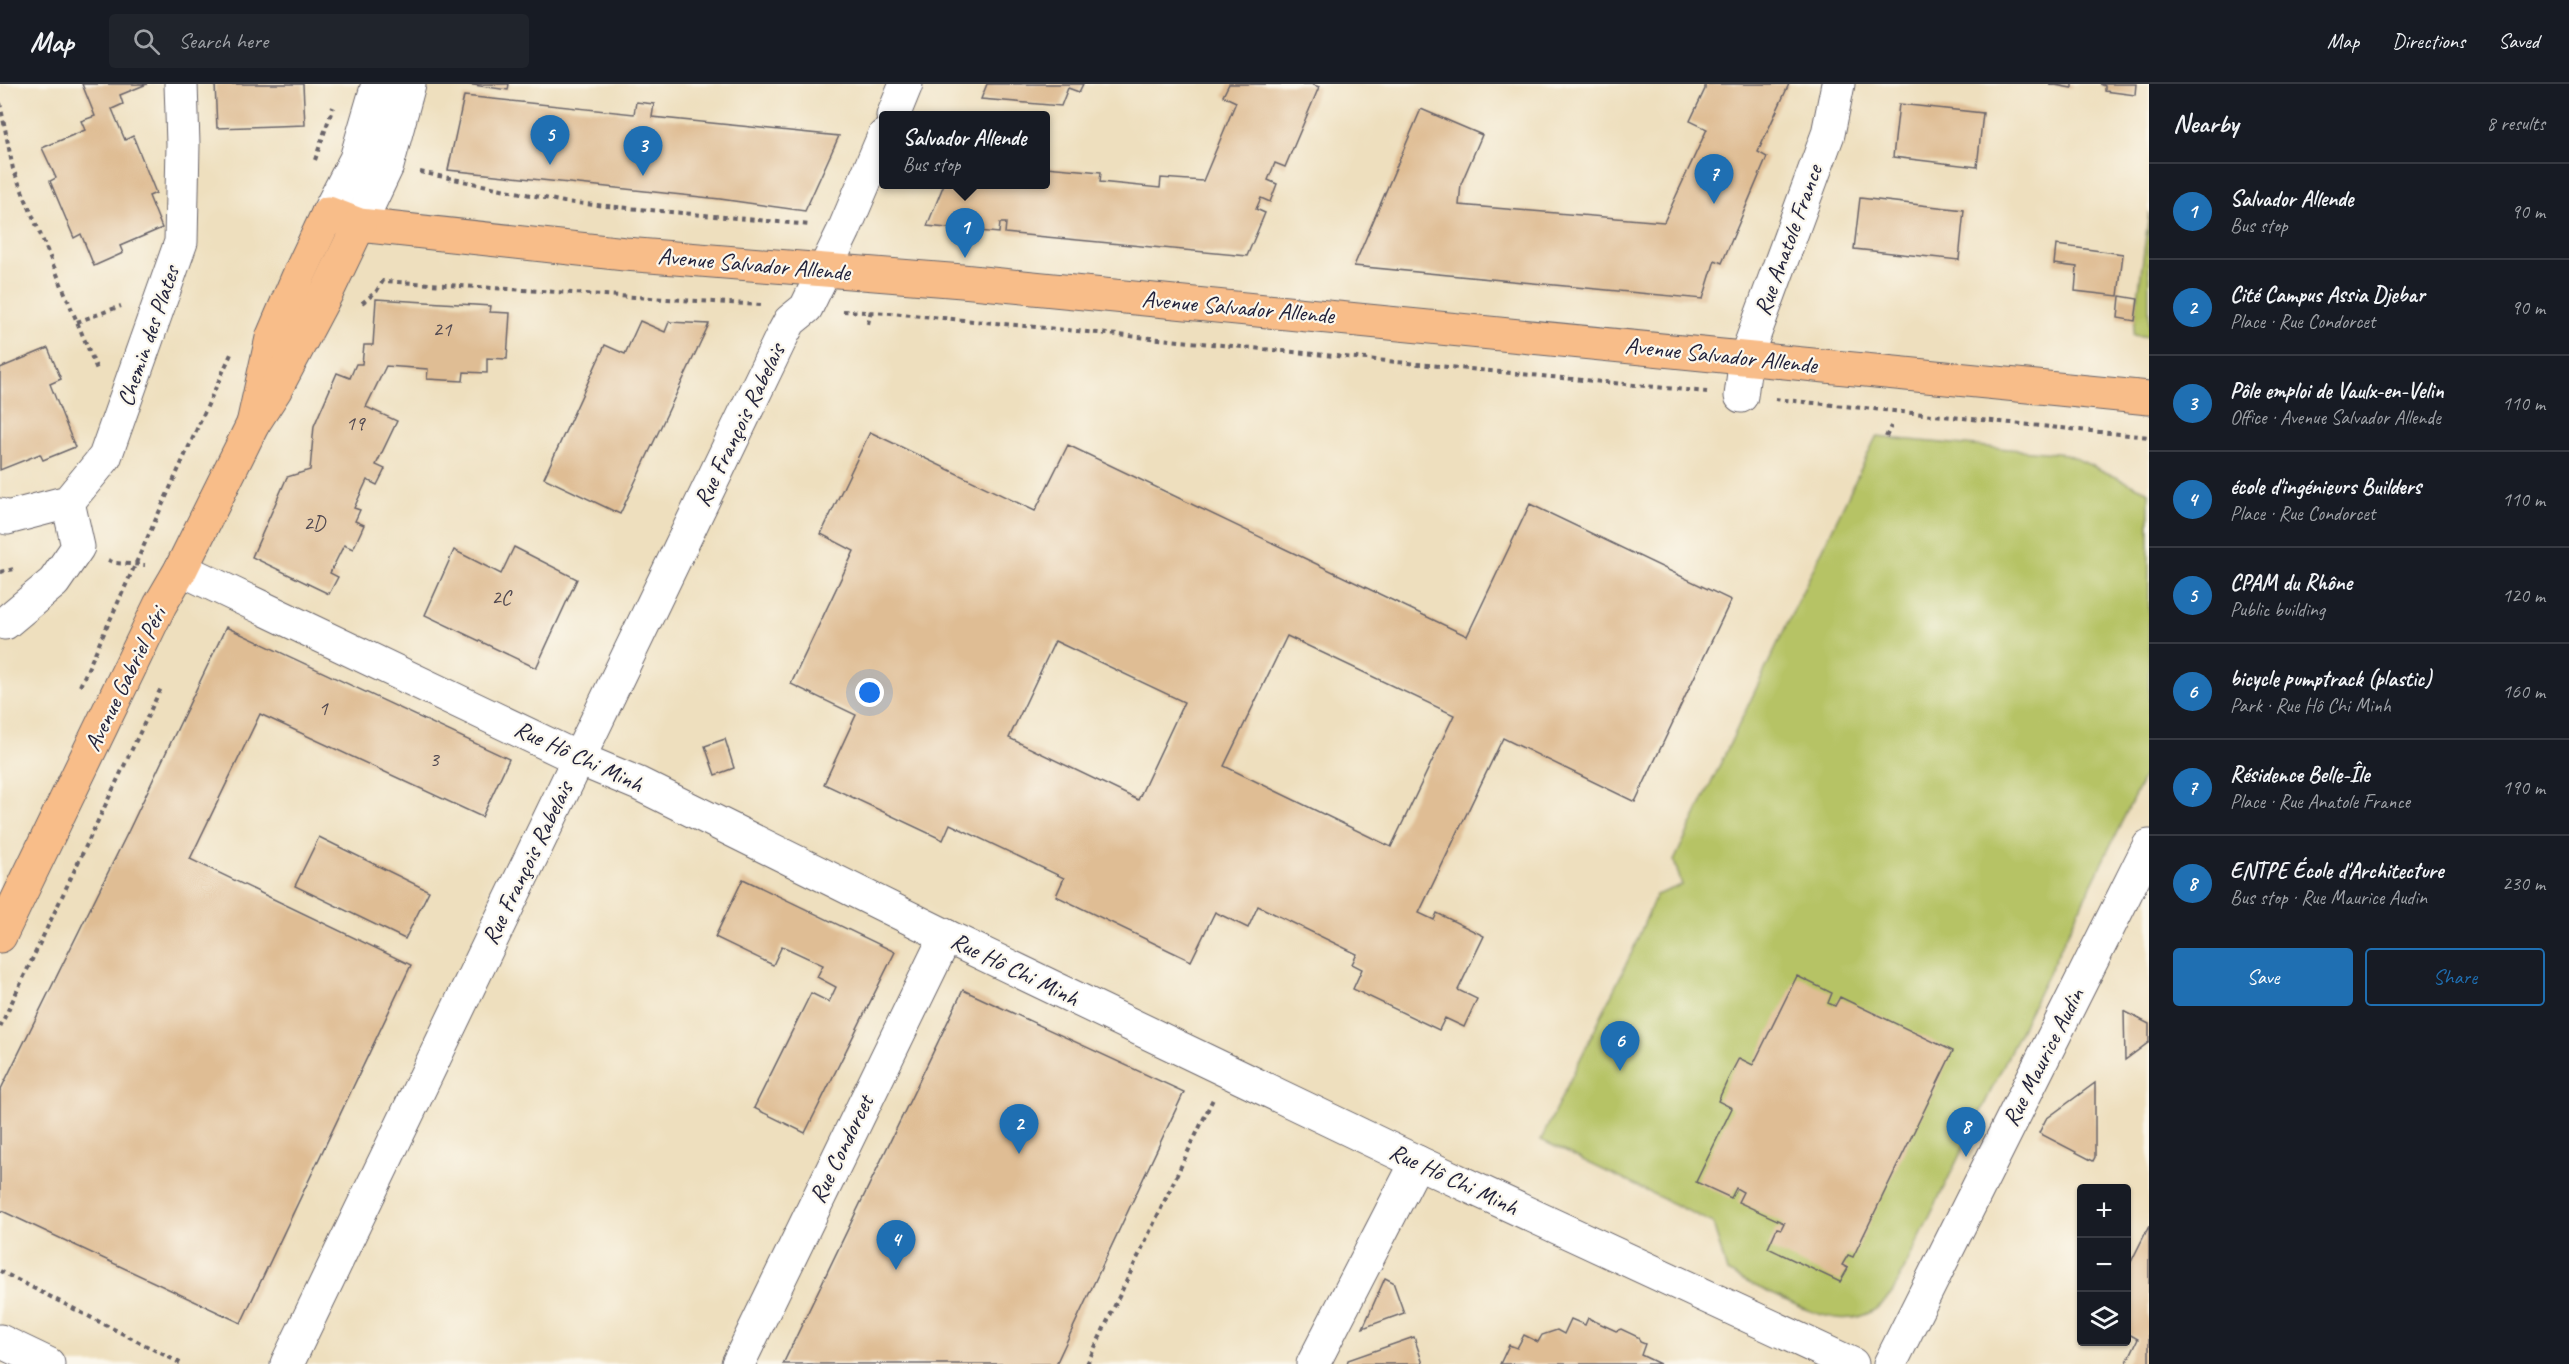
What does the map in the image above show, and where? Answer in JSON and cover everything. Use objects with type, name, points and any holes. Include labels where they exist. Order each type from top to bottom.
[{"type":"main road","name":"Avenue Salvador Allende","points":[[328,213],[359,225],[625,254],[973,282],[2149,398]]},
{"type":"main road","name":"Avenue Gabriel Péri","points":[[253,424],[272,338],[328,213]]},
{"type":"main road","name":"Avenue Gabriel Péri","points":[[0,936],[160,605],[182,569],[253,424],[275,390],[328,290],[359,225]]},
{"type":"street","name":"Chemin des Plates","points":[[68,502],[105,457],[182,242],[181,84]]},
{"type":"street","points":[[328,213],[356,159],[378,84]]},
{"type":"street","points":[[359,225],[387,166],[409,84]]},
{"type":"street","points":[[895,111],[906,84]]},
{"type":"street","name":"Rue Anatole France","points":[[1741,396],[1746,357],[1828,134],[1838,84]]},
{"type":"street","name":"Rue François Rabelais","points":[[286,1364],[783,334],[790,321],[806,308],[844,230],[879,148]]},
{"type":"street","points":[[0,515],[7,518],[68,502],[78,547],[54,582],[5,622]]},
{"type":"street","name":"Rue Hô Chi Minh","points":[[182,569],[578,758],[639,784],[946,936],[1417,1162],[1852,1364]]},
{"type":"street","name":"Rue Maurice Audin","points":[[1890,1364],[2149,846]]},
{"type":"street","name":"Rue Condorcet","points":[[738,1364],[946,936]]},
{"type":"street","points":[[1312,1364],[1417,1162]]},
{"type":"street","points":[[0,1341],[48,1364]]},
{"type":"path","points":[[0,106],[13,169],[118,421]]},
{"type":"path","points":[[314,161],[333,106]]},
{"type":"path","points":[[355,308],[376,292],[383,281],[891,313],[2149,437]]},
{"type":"path","points":[[77,692],[234,348]]},
{"type":"path","points":[[1886,437],[1891,426]]},
{"type":"path","points":[[0,1027],[166,678]]},
{"type":"path","points":[[1087,1364],[1226,1071]]},
{"type":"path","points":[[0,1271],[182,1364]]},
{"type":"green space","points":[[2149,212],[2149,337],[2133,335]]},
{"type":"green space","points":[[1876,437],[2066,454],[2149,492],[2149,766],[1893,1292],[1881,1305],[1867,1314],[1854,1318],[1840,1318],[1810,1311],[1727,1272],[1713,1223],[1541,1140],[1632,952],[1656,895],[1682,885],[1674,861]]},
{"type":"building","points":[[82,84],[147,84],[120,95],[123,104],[112,109],[125,140],[133,136],[156,193],[149,196],[162,228],[120,246],[123,253],[94,266],[81,234],[74,238],[50,181],[56,178],[42,148],[85,130],[81,121],[95,116]]},
{"type":"building","points":[[215,84],[303,84],[305,125],[217,128]]},
{"type":"building","points":[[466,84],[509,84],[508,90]]},
{"type":"building","points":[[987,84],[1083,84],[1079,92],[1068,88],[1061,106],[981,99]]},
{"type":"building","points":[[1229,84],[1311,84],[1319,87],[1285,167],[1275,163],[1268,180],[1277,184],[1270,202],[1261,198],[1256,209],[1265,213],[1247,256],[1005,233],[1006,223],[1000,223],[999,233],[927,226],[942,189],[1050,189],[1050,167],[1101,172],[1100,182],[1160,188],[1161,178],[1203,181],[1236,102],[1223,96]]},
{"type":"building","points":[[1705,84],[1789,84],[1758,152],[1767,157],[1722,263],[1715,260],[1703,299],[1354,266],[1421,109],[1482,135],[1461,184],[1459,205],[1664,222],[1707,129],[1690,121],[1705,89]]},
{"type":"building","points":[[2049,84],[2072,84],[2072,88]]},
{"type":"building","points":[[2100,84],[2136,84],[2135,95],[2105,91],[2105,86]]},
{"type":"building","points":[[464,96],[634,114],[636,102],[654,104],[652,117],[839,136],[805,211],[720,199],[448,170]]},
{"type":"building","points":[[1899,104],[1983,113],[1977,167],[1893,157]]},
{"type":"building","points":[[1860,198],[1964,210],[1959,260],[1854,249]]},
{"type":"building","points":[[2056,245],[2123,254],[2118,296],[2075,291],[2077,267],[2054,264]]},
{"type":"building","points":[[2120,296],[2138,299],[2135,321],[2118,318]]},
{"type":"building","points":[[376,299],[491,306],[490,312],[510,313],[507,359],[487,358],[487,373],[464,372],[463,381],[427,379],[428,369],[386,366],[366,407],[397,421],[376,465],[385,469],[377,485],[367,480],[354,508],[360,510],[355,521],[364,525],[353,549],[344,545],[330,573],[338,577],[329,594],[252,557],[287,477],[310,470],[314,426],[337,373],[350,378],[356,364],[362,364],[364,345],[373,345]]},
{"type":"building","points":[[640,321],[665,332],[669,322],[709,324],[620,514],[544,478],[605,345],[625,354]]},
{"type":"building","points":[[48,348],[61,379],[50,384],[75,447],[43,460],[40,454],[0,470],[0,368]]},
{"type":"building","points":[[870,432],[1035,511],[1068,445],[1467,636],[1530,504],[1731,600],[1635,802],[1503,738],[1419,913],[1434,920],[1437,913],[1484,936],[1458,990],[1477,999],[1464,1027],[1445,1018],[1439,1030],[1353,989],[1362,969],[1352,964],[1357,954],[1258,906],[1248,928],[1215,912],[1191,961],[1056,896],[1064,878],[950,824],[943,840],[824,784],[856,715],[791,684],[854,551],[821,534]],"holes":[[[1287,636],[1454,715],[1391,847],[1224,766]],[[1055,641],[1184,702],[1138,800],[1009,738]]]},
{"type":"building","points":[[514,547],[577,579],[536,668],[425,615],[454,550],[501,574]]},
{"type":"building","points":[[226,627],[509,759],[482,817],[260,714],[190,859],[411,965],[241,1323],[0,1210],[0,1091]]},
{"type":"building","points":[[725,739],[734,768],[715,775],[705,746]]},
{"type":"building","points":[[319,837],[429,891],[405,939],[295,886]]},
{"type":"building","points":[[743,879],[895,952],[805,1133],[754,1108],[811,993],[829,1002],[836,987],[817,977],[823,965],[782,946],[773,965],[715,937]]},
{"type":"building","points":[[1797,976],[1832,993],[1828,1003],[1835,1006],[1840,997],[1953,1051],[1853,1257],[1848,1255],[1842,1265],[1848,1268],[1840,1282],[1768,1248],[1777,1228],[1781,1229],[1784,1223],[1738,1202],[1743,1192],[1736,1188],[1731,1198],[1696,1182],[1732,1108],[1718,1101],[1728,1079],[1739,1058],[1753,1065]]},
{"type":"building","points":[[963,990],[1184,1092],[1056,1364],[783,1364]]},
{"type":"building","points":[[2124,1011],[2149,1024],[2149,1042],[2125,1060]]},
{"type":"building","points":[[2095,1083],[2095,1157],[2093,1161],[2039,1133],[2046,1119]]},
{"type":"building","points":[[2149,1226],[2149,1364],[2126,1364],[2138,1339],[2131,1335],[2131,1262]]},
{"type":"building","points":[[1385,1278],[1393,1282],[1404,1313],[1363,1328]]},
{"type":"building","points":[[1588,1318],[1616,1331],[1621,1329],[1638,1337],[1640,1342],[1645,1344],[1641,1355],[1660,1364],[1500,1364],[1509,1345],[1517,1348],[1524,1335],[1538,1342],[1542,1335],[1557,1330],[1564,1334],[1571,1319],[1585,1325]]},
{"type":"building","points":[[1414,1337],[1423,1364],[1347,1364],[1348,1360]]},
{"type":"place","name":"CPAM du Rhône","points":[[550,165]]},
{"type":"place","name":"Pôle emploi de Vaulx-en-Velin","points":[[643,176]]},
{"type":"place","name":"Résidence Belle-Île","points":[[1714,204]]},
{"type":"place","name":"Salvador Allende","points":[[965,258]]},
{"type":"place","name":"bicycle pumptrack (plastic)","points":[[1620,1071]]},
{"type":"place","name":"Cité Campus Assia Djebar","points":[[1019,1154]]},
{"type":"place","name":"ENTPE École d'Architecture","points":[[1966,1157]]},
{"type":"place","name":"école d'ingénieurs Builders","points":[[896,1270]]}]
